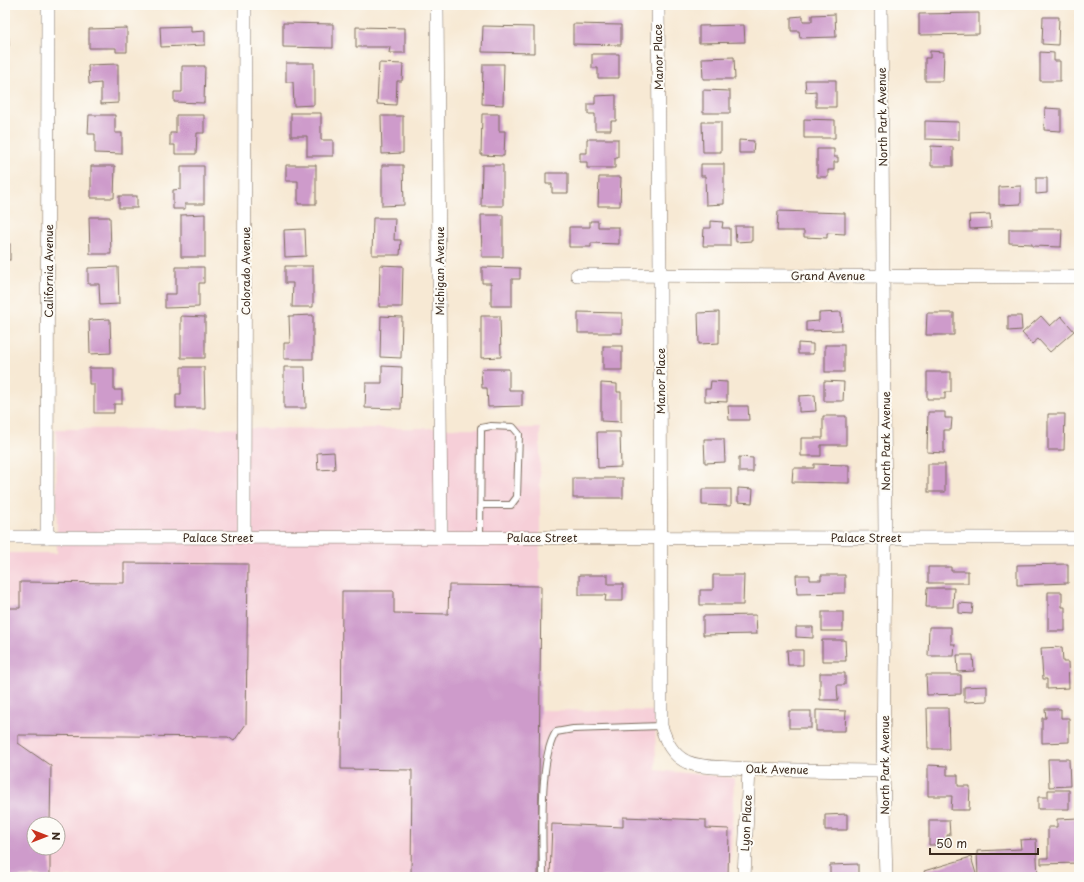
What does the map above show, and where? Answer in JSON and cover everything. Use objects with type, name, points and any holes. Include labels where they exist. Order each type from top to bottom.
[{"type":"street","name":"California Avenue","points":[[47,537],[48,5]]},
{"type":"street","name":"Colorado Avenue","points":[[244,537],[245,5]]},
{"type":"street","name":"Michigan Avenue","points":[[438,5],[440,537]]},
{"type":"street","name":"Manor Place","points":[[658,5],[661,726],[667,742],[674,754]]},
{"type":"street","name":"North Park Avenue","points":[[881,5],[885,537],[883,771],[886,877]]},
{"type":"street","name":"Grand Avenue","points":[[577,275],[660,274],[1079,277]]},
{"type":"street","name":"Palace Street","points":[[5,537],[1079,538]]},
{"type":"street","name":"Oak Avenue","points":[[674,754],[688,762],[708,766],[749,769],[883,771]]},
{"type":"street","name":"Lyon Place","points":[[744,877],[749,769]]},
{"type":"lane","points":[[480,537],[481,428],[513,427],[519,434],[517,497],[511,505],[481,505]]},
{"type":"lane","points":[[543,877],[544,773],[548,751],[556,732],[573,729],[661,726]]},
{"type":"shaded area","points":[[540,428],[540,710],[655,711],[656,770],[734,778],[730,877],[5,877],[5,553],[57,553],[56,429]]},
{"type":"building","points":[[979,13],[979,34],[919,35],[919,14]]},
{"type":"building","points":[[835,14],[836,37],[800,38],[799,31],[791,31],[791,17],[803,16],[803,21],[812,21],[812,15]]},
{"type":"building","points":[[1043,17],[1059,17],[1058,45],[1042,44]]},
{"type":"building","points":[[283,23],[333,24],[333,48],[283,47]]},
{"type":"building","points":[[573,24],[621,25],[621,45],[573,44]]},
{"type":"building","points":[[5,25],[8,25],[9,46],[5,46]]},
{"type":"building","points":[[744,25],[745,42],[699,43],[699,26]]},
{"type":"building","points":[[191,26],[191,32],[205,31],[205,45],[161,47],[160,27]]},
{"type":"building","points":[[483,26],[534,27],[534,53],[482,52]]},
{"type":"building","points":[[356,27],[405,28],[405,53],[389,53],[390,47],[356,47]]},
{"type":"building","points":[[127,28],[127,52],[116,52],[116,48],[89,48],[89,29]]},
{"type":"building","points":[[930,51],[944,52],[943,81],[925,81],[925,58],[930,58]]},
{"type":"building","points":[[1040,52],[1054,53],[1054,61],[1060,61],[1060,81],[1040,81]]},
{"type":"building","points":[[592,54],[619,54],[619,78],[598,78],[598,68],[592,68]]},
{"type":"building","points":[[734,57],[735,79],[703,79],[702,58]]},
{"type":"building","points":[[5,59],[8,59],[8,75],[5,75]]},
{"type":"building","points":[[286,63],[314,63],[314,105],[294,106],[293,82],[286,82]]},
{"type":"building","points":[[379,63],[403,64],[402,81],[397,81],[396,105],[377,104]]},
{"type":"building","points":[[118,64],[118,103],[101,104],[101,83],[89,84],[88,65]]},
{"type":"building","points":[[483,64],[504,64],[503,105],[482,104]]},
{"type":"building","points":[[182,66],[205,66],[204,103],[174,102],[174,92],[182,92]]},
{"type":"building","points":[[805,80],[836,80],[836,107],[816,107],[816,91],[806,92]]},
{"type":"building","points":[[703,90],[730,91],[730,113],[703,113]]},
{"type":"building","points":[[616,95],[616,121],[611,121],[611,130],[595,130],[595,114],[588,114],[588,104],[595,104],[595,96]]},
{"type":"building","points":[[1045,108],[1061,109],[1061,131],[1044,130]]},
{"type":"building","points":[[291,113],[321,113],[321,140],[333,140],[333,156],[307,156],[307,136],[291,136]]},
{"type":"building","points":[[482,114],[499,114],[499,131],[505,131],[504,156],[481,155]]},
{"type":"building","points":[[89,115],[115,115],[115,133],[122,133],[122,154],[95,153],[95,134],[88,134]]},
{"type":"building","points":[[176,115],[204,115],[204,133],[197,133],[196,154],[175,154],[175,145],[170,145],[170,133],[176,133]]},
{"type":"building","points":[[381,116],[403,116],[403,153],[382,154]]},
{"type":"building","points":[[804,119],[835,120],[835,138],[804,138]]},
{"type":"building","points":[[925,121],[959,122],[959,140],[925,139]]},
{"type":"building","points":[[702,122],[721,122],[721,152],[703,152]]},
{"type":"building","points":[[5,125],[8,125],[8,141],[5,141]]},
{"type":"building","points":[[587,139],[618,139],[618,158],[615,158],[615,168],[587,168],[587,162],[580,162],[580,153],[587,153]]},
{"type":"building","points":[[739,140],[754,141],[753,153],[739,153]]},
{"type":"building","points":[[931,146],[953,147],[953,166],[931,166]]},
{"type":"building","points":[[817,149],[834,149],[834,157],[838,157],[838,162],[834,162],[834,170],[828,170],[828,177],[817,177]]},
{"type":"building","points":[[5,152],[7,152],[7,186],[5,186]]},
{"type":"building","points":[[701,164],[724,164],[724,204],[706,205],[705,176],[701,176]]},
{"type":"building","points":[[286,165],[316,165],[316,204],[298,204],[298,181],[286,181]]},
{"type":"building","points":[[382,165],[403,165],[404,205],[382,206]]},
{"type":"building","points":[[482,165],[503,165],[503,206],[481,206]]},
{"type":"building","points":[[91,166],[115,166],[114,198],[91,198]]},
{"type":"building","points":[[181,166],[204,166],[204,204],[185,204],[185,209],[173,209],[173,190],[181,189]]},
{"type":"building","points":[[546,173],[568,173],[568,193],[552,193],[552,184],[546,184]]},
{"type":"building","points":[[599,177],[621,177],[620,206],[598,206]]},
{"type":"building","points":[[1036,178],[1047,178],[1047,193],[1036,194]]},
{"type":"building","points":[[1021,186],[1021,204],[999,205],[999,187]]},
{"type":"building","points":[[119,196],[137,196],[137,208],[119,208]]},
{"type":"building","points":[[778,211],[845,213],[845,234],[827,233],[827,238],[804,237],[804,231],[777,231]]},
{"type":"building","points":[[205,214],[205,257],[181,257],[181,215]]},
{"type":"building","points":[[990,214],[991,228],[970,229],[969,215]]},
{"type":"building","points":[[481,215],[503,215],[503,257],[482,257]]},
{"type":"building","points":[[89,217],[110,217],[111,254],[90,254]]},
{"type":"building","points":[[373,218],[395,218],[394,240],[401,240],[400,255],[372,255]]},
{"type":"building","points":[[590,221],[598,221],[598,227],[619,227],[619,244],[591,243],[591,247],[569,247],[569,227],[590,227]]},
{"type":"building","points":[[711,221],[723,222],[722,228],[730,228],[730,246],[703,246],[704,228],[711,228]]},
{"type":"building","points":[[735,226],[752,226],[752,241],[736,242]]},
{"type":"building","points":[[305,229],[306,256],[285,257],[284,230]]},
{"type":"building","points":[[1009,229],[1062,229],[1061,247],[1032,246],[1032,244],[1009,243]]},
{"type":"building","points":[[5,244],[10,244],[10,260],[5,260]]},
{"type":"building","points":[[380,265],[403,266],[402,307],[379,307]]},
{"type":"building","points":[[285,266],[313,266],[313,307],[292,307],[293,283],[285,283]]},
{"type":"building","points":[[118,267],[119,304],[100,305],[99,284],[88,284],[88,268]]},
{"type":"building","points":[[176,267],[204,267],[204,283],[199,283],[199,307],[165,308],[165,294],[176,294]]},
{"type":"building","points":[[482,267],[520,268],[520,279],[512,279],[512,306],[491,306],[491,283],[482,283]]},
{"type":"building","points":[[5,300],[7,300],[7,341],[5,341]]},
{"type":"building","points":[[578,312],[622,313],[622,333],[578,333]]},
{"type":"building","points":[[719,312],[719,343],[699,344],[698,313]]},
{"type":"building","points":[[841,312],[842,330],[806,331],[806,322],[819,321],[819,313]]},
{"type":"building","points":[[927,313],[954,313],[954,335],[926,335]]},
{"type":"building","points":[[313,315],[313,359],[284,359],[284,343],[290,343],[289,316]]},
{"type":"building","points":[[181,316],[205,317],[205,358],[181,358]]},
{"type":"building","points":[[381,316],[402,317],[401,358],[380,357]]},
{"type":"building","points":[[481,316],[500,316],[501,357],[481,358]]},
{"type":"building","points":[[1008,316],[1021,316],[1022,330],[1008,331]]},
{"type":"building","points":[[1041,316],[1050,326],[1061,316],[1074,331],[1050,352],[1038,339],[1032,344],[1022,333]]},
{"type":"building","points":[[110,319],[111,353],[90,354],[89,320]]},
{"type":"building","points":[[798,343],[813,344],[813,354],[798,354]]},
{"type":"building","points":[[825,345],[844,345],[844,372],[825,372]]},
{"type":"building","points":[[603,346],[622,346],[622,370],[603,370]]},
{"type":"building","points":[[382,366],[402,367],[401,409],[365,408],[366,383],[382,383]]},
{"type":"building","points":[[181,367],[204,367],[205,408],[176,408],[176,394],[181,394]]},
{"type":"building","points":[[284,367],[305,367],[306,408],[284,408]]},
{"type":"building","points":[[89,368],[114,368],[114,390],[122,390],[122,404],[114,404],[114,413],[94,413],[94,384],[89,384]]},
{"type":"building","points":[[481,369],[509,369],[509,390],[522,390],[522,406],[488,407],[487,388],[482,388]]},
{"type":"building","points":[[927,372],[951,372],[951,392],[945,392],[945,399],[927,399]]},
{"type":"building","points":[[711,381],[727,382],[727,402],[705,401],[705,389],[710,389]]},
{"type":"building","points":[[824,381],[844,382],[843,401],[824,401]]},
{"type":"building","points":[[601,383],[617,384],[617,392],[621,392],[621,422],[601,421]]},
{"type":"building","points":[[815,395],[816,411],[799,412],[799,396]]},
{"type":"building","points":[[728,406],[748,406],[749,420],[729,420]]},
{"type":"building","points":[[5,409],[8,409],[7,427],[5,427]]},
{"type":"building","points":[[928,412],[945,412],[945,418],[952,418],[951,430],[944,430],[944,453],[927,452]]},
{"type":"building","points":[[1048,414],[1065,414],[1064,450],[1048,450]]},
{"type":"building","points":[[823,416],[846,416],[846,445],[821,445],[821,456],[801,456],[801,438],[823,438]]},
{"type":"building","points":[[597,432],[620,432],[621,467],[598,468]]},
{"type":"building","points":[[704,439],[724,439],[725,462],[705,463]]},
{"type":"building","points":[[334,452],[335,469],[318,470],[317,453]]},
{"type":"building","points":[[739,457],[753,458],[753,472],[739,472]]},
{"type":"building","points":[[814,464],[849,465],[849,483],[792,482],[793,468],[814,468]]},
{"type":"building","points":[[928,464],[945,464],[945,492],[928,492]]},
{"type":"building","points":[[5,475],[7,475],[7,495],[5,495]]},
{"type":"building","points":[[573,478],[623,478],[623,498],[573,498]]},
{"type":"building","points":[[738,488],[753,489],[752,503],[738,502]]},
{"type":"building","points":[[702,489],[731,489],[731,506],[702,505]]},
{"type":"building","points":[[124,563],[248,564],[246,724],[234,741],[228,737],[18,735],[18,743],[51,766],[50,816],[26,816],[26,856],[50,856],[50,877],[5,877],[5,608],[20,608],[20,582],[124,583]]},
{"type":"building","points":[[1068,564],[1068,583],[1017,585],[1017,565]]},
{"type":"building","points":[[928,567],[951,567],[951,571],[968,571],[968,583],[928,583]]},
{"type":"building","points":[[579,575],[608,575],[608,584],[623,584],[623,601],[605,601],[606,595],[579,595]]},
{"type":"building","points":[[713,575],[744,575],[743,605],[700,605],[700,590],[713,590]]},
{"type":"building","points":[[796,575],[810,575],[810,580],[821,580],[821,575],[845,575],[845,593],[797,594]]},
{"type":"building","points":[[449,585],[541,586],[538,877],[411,877],[412,770],[341,769],[342,591],[394,591],[394,613],[448,614]]},
{"type":"building","points":[[927,588],[954,588],[953,607],[926,607]]},
{"type":"building","points":[[1048,592],[1062,592],[1062,607],[1065,607],[1065,631],[1048,631]]},
{"type":"building","points":[[959,603],[973,604],[972,614],[959,613]]},
{"type":"building","points":[[822,612],[843,612],[843,631],[822,631]]},
{"type":"building","points":[[756,615],[757,634],[703,635],[703,616]]},
{"type":"building","points":[[796,627],[813,627],[813,638],[796,637]]},
{"type":"building","points":[[929,627],[951,627],[951,644],[955,644],[954,656],[928,656]]},
{"type":"building","points":[[822,640],[845,640],[846,661],[822,661]]},
{"type":"building","points":[[1062,647],[1063,662],[1068,662],[1069,688],[1047,689],[1047,679],[1043,679],[1041,648]]},
{"type":"building","points":[[787,650],[803,650],[803,665],[788,665]]},
{"type":"building","points":[[957,655],[973,655],[974,671],[958,672]]},
{"type":"building","points":[[820,673],[845,673],[845,685],[837,685],[838,700],[820,700]]},
{"type":"building","points":[[926,675],[961,675],[961,694],[927,695]]},
{"type":"building","points":[[987,686],[987,701],[964,702],[964,687]]},
{"type":"building","points":[[927,708],[948,708],[949,749],[928,749]]},
{"type":"building","points":[[1045,709],[1061,709],[1061,718],[1069,718],[1069,742],[1042,743],[1042,718],[1046,718]]},
{"type":"building","points":[[816,710],[846,711],[845,731],[816,731]]},
{"type":"building","points":[[789,711],[811,711],[811,728],[789,728]]},
{"type":"building","points":[[1048,759],[1069,759],[1070,786],[1049,787]]},
{"type":"building","points":[[928,765],[947,766],[947,775],[958,775],[958,786],[970,786],[969,810],[951,810],[952,796],[928,796]]},
{"type":"building","points":[[1048,790],[1069,790],[1069,809],[1038,809],[1038,797],[1048,797]]},
{"type":"building","points":[[847,814],[847,830],[825,830],[825,815]]},
{"type":"building","points":[[623,817],[706,820],[706,828],[729,829],[728,877],[550,877],[552,824],[623,827]]},
{"type":"building","points":[[1079,818],[1079,863],[1041,864],[1041,858],[1048,858],[1048,827],[1057,827],[1057,819]]},
{"type":"building","points":[[929,820],[949,820],[950,835],[947,835],[948,845],[929,845]]},
{"type":"building","points":[[1036,839],[1038,877],[978,877],[977,851],[1021,849],[1020,840]]},
{"type":"building","points":[[971,857],[977,877],[926,877],[924,871]]},
{"type":"building","points":[[858,864],[858,877],[830,877],[830,865]]}]
